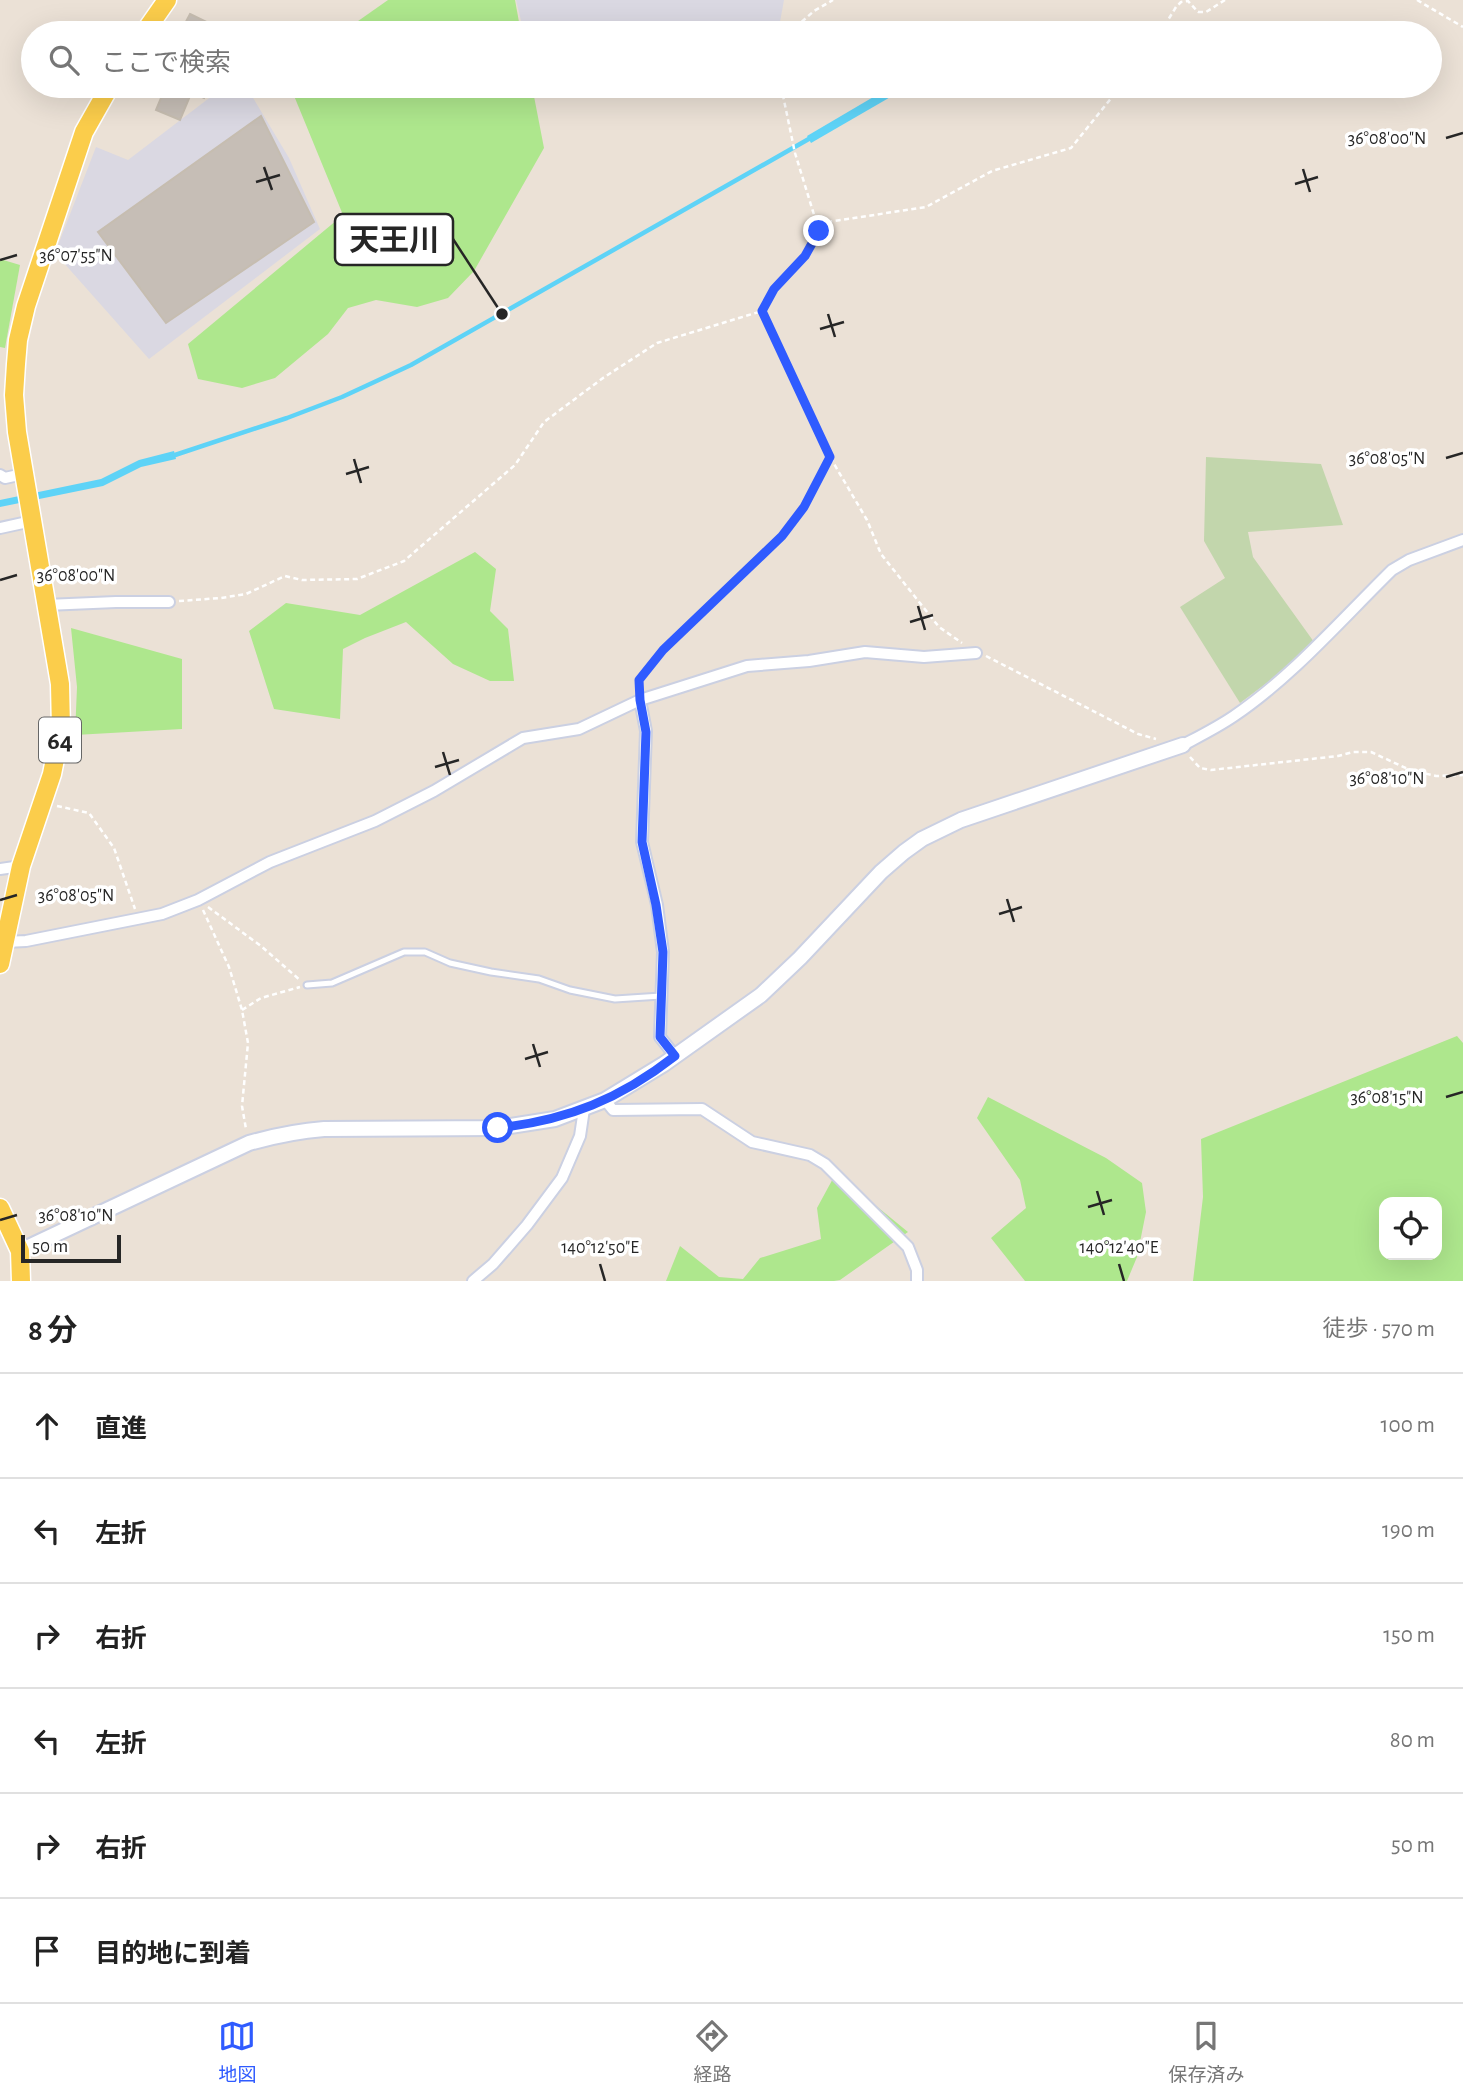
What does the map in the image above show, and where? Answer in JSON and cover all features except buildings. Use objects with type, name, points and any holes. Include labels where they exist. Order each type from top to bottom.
[{"type":"main road","points":[[152,21],[167,0]]},
{"type":"main road","name":"64","points":[[0,964],[20,866],[58,750],[62,708],[17,432],[14,395],[21,329],[40,262],[84,132],[103,98]]},
{"type":"main road","points":[[0,1208],[20,1251],[21,1281]]},
{"type":"street","points":[[0,475],[24,481]]},
{"type":"street","points":[[0,528],[31,515]]},
{"type":"street","points":[[20,1251],[249,1143],[297,1131],[324,1129],[498,1128],[555,1119],[606,1100],[729,1020],[761,995],[881,872],[922,839],[961,820],[1183,746],[1233,717],[1258,698],[1291,670],[1391,570],[1409,560],[1463,540]]},
{"type":"street","points":[[46,605],[116,601],[169,602]]},
{"type":"street","points":[[5,942],[26,941],[162,914],[198,900],[270,862],[375,821],[434,791],[523,738],[579,729],[640,700],[747,666],[810,661],[865,652],[924,657],[976,653]]},
{"type":"street","points":[[640,700],[646,732],[642,842],[663,952],[660,1037],[675,1056]]},
{"type":"street","points":[[0,869],[20,866]]},
{"type":"street","points":[[606,1100],[613,1110],[702,1109],[751,1142],[810,1155],[825,1164],[908,1247],[917,1269],[917,1281]]},
{"type":"street","points":[[472,1281],[493,1264],[527,1225],[562,1178],[580,1136],[584,1110]]},
{"type":"lane","points":[[307,985],[332,983],[404,952],[425,952],[450,962],[491,972],[539,979],[570,990],[615,999],[661,996]]},
{"type":"path","points":[[803,21],[833,0]]},
{"type":"path","points":[[1167,21],[1181,2],[1188,1],[1198,12],[1206,12],[1225,0]]},
{"type":"path","points":[[1417,0],[1463,27]]},
{"type":"path","points":[[783,98],[795,153],[819,231]]},
{"type":"path","points":[[169,602],[246,594],[285,576],[302,580],[357,579],[404,561],[515,465],[544,422],[603,378],[657,343],[762,311],[774,289],[805,256],[819,231],[828,222],[926,207],[992,171],[1071,148],[1111,98]]},
{"type":"path","points":[[762,311],[830,457],[867,520],[881,554],[939,627],[976,653],[1138,734],[1183,746],[1200,768],[1210,770],[1371,752],[1410,770],[1436,776],[1463,775]]},
{"type":"path","points":[[640,700],[639,680],[663,650],[782,536],[804,507],[830,457]]},
{"type":"path","points":[[42,802],[89,813],[114,848],[138,919]]},
{"type":"path","points":[[198,900],[261,946],[307,985]]},
{"type":"path","points":[[198,900],[229,967],[242,1010],[248,1043],[242,1106],[249,1143]]},
{"type":"path","points":[[242,1010],[261,998],[307,985]]},
{"type":"shaded area","points":[[516,0],[784,0],[780,21],[521,21]]},
{"type":"shaded area","points":[[209,98],[253,98],[289,158],[320,229],[149,359],[55,253],[96,147],[128,160]]},
{"type":"green space","points":[[388,0],[515,0],[519,21],[358,21]]},
{"type":"green space","points":[[295,98],[534,98],[544,148],[474,271],[448,298],[417,307],[376,300],[348,308],[328,334],[275,378],[242,388],[198,379],[188,344],[343,215]]},
{"type":"green space","points":[[0,259],[20,265],[5,348],[0,347]]},
{"type":"green space","points":[[1206,457],[1321,464],[1343,525],[1248,532],[1253,557],[1314,642],[1284,670],[1240,703],[1180,607],[1225,578],[1204,541]]},
{"type":"green space","points":[[475,552],[496,569],[490,611],[508,629],[514,681],[490,681],[453,664],[406,622],[343,649],[340,719],[274,709],[249,631],[286,603],[360,615]]},
{"type":"green space","points":[[71,628],[182,659],[182,729],[75,735],[77,687]]},
{"type":"green space","points":[[1457,1036],[1463,1043],[1463,1281],[1193,1281],[1203,1197],[1201,1139]]},
{"type":"green space","points":[[988,1097],[1106,1158],[1142,1183],[1146,1212],[1137,1257],[1127,1281],[1025,1281],[991,1238],[1026,1208],[1020,1180],[977,1118]]},
{"type":"green space","points":[[836,1173],[908,1232],[840,1280],[666,1281],[680,1246],[719,1277],[743,1279],[760,1258],[821,1239],[817,1208]]},
{"type":"water","points":[[872,98],[888,98],[811,143],[807,136]]},
{"type":"water","points":[[174,451],[176,459],[141,467],[103,486],[0,507],[0,500],[101,479],[139,460]]},
{"type":"waterway","points":[[172,456],[287,418],[342,397],[411,365],[814,136]]},
{"type":"place","name":"天王川","points":[[502,314]]},
{"type":"route","points":[[498,1128],[555,1119],[584,1110],[618,1094],[675,1056],[660,1037],[663,952],[642,842],[646,732],[639,680],[663,650],[782,536],[804,507],[830,457],[762,311],[774,289],[805,256],[819,231]]}]
